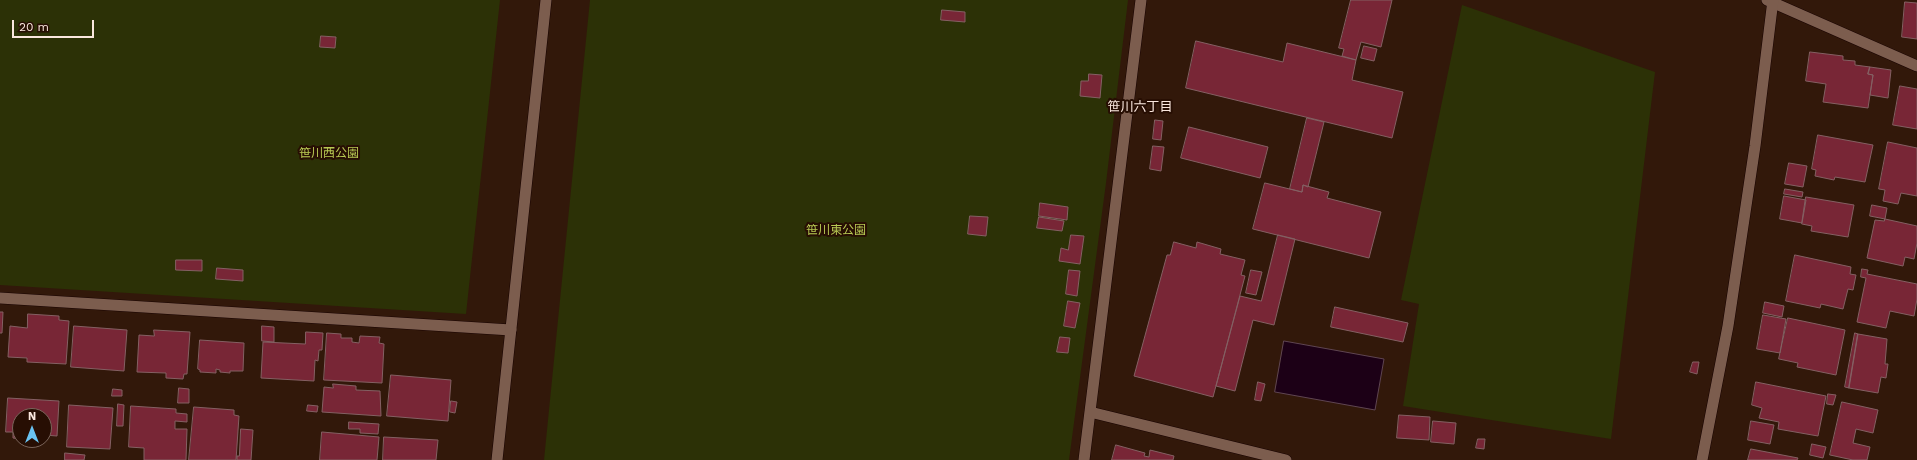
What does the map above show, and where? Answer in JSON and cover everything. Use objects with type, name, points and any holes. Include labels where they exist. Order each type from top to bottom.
[{"type":"street","points":[[497,460],[546,0]]},
{"type":"street","points":[[1084,460],[1141,0]]},
{"type":"street","points":[[1702,460],[1728,326],[1755,146],[1771,1],[1917,66]]},
{"type":"street","points":[[0,298],[511,330]]},
{"type":"street","points":[[1090,412],[1286,460]]},
{"type":"green space","name":"笹川西公園","points":[[0,0],[500,0],[466,314],[0,285]]},
{"type":"green space","name":"笹川東公園","points":[[590,0],[1128,0],[1106,183],[1069,460],[544,460]]},
{"type":"green space","points":[[1462,5],[1655,72],[1611,439],[1403,406],[1419,304],[1401,300]]},
{"type":"shaded area","points":[[1284,341],[1384,359],[1375,410],[1275,392]]},
{"type":"building","points":[[1351,0],[1392,0],[1381,47],[1361,42],[1356,60],[1342,56],[1344,49],[1339,48]]},
{"type":"building","points":[[1905,2],[1917,3],[1917,39],[1902,37]]},
{"type":"building","points":[[942,10],[965,12],[965,22],[941,20]]},
{"type":"building","points":[[321,36],[336,37],[335,48],[320,47]]},
{"type":"building","points":[[1196,41],[1283,62],[1287,43],[1356,60],[1352,80],[1403,92],[1392,138],[1186,88]]},
{"type":"building","points":[[1364,46],[1377,49],[1374,61],[1361,58]]},
{"type":"building","points":[[1810,52],[1843,56],[1843,60],[1855,61],[1855,65],[1870,67],[1868,74],[1873,75],[1868,108],[1823,102],[1826,84],[1806,81]]},
{"type":"building","points":[[1870,67],[1891,70],[1888,98],[1870,95],[1873,75],[1868,74]]},
{"type":"building","points":[[1089,74],[1102,75],[1100,98],[1080,96],[1081,81],[1088,81]]},
{"type":"building","points":[[1900,86],[1917,89],[1917,129],[1893,125]]},
{"type":"building","points":[[1307,118],[1324,122],[1308,187],[1303,185],[1302,192],[1290,189]]},
{"type":"building","points":[[1155,120],[1163,121],[1161,140],[1153,139]]},
{"type":"building","points":[[1189,127],[1268,147],[1260,178],[1181,158]]},
{"type":"building","points":[[1818,135],[1873,145],[1865,182],[1835,177],[1834,180],[1815,176],[1816,170],[1812,169]]},
{"type":"building","points":[[1888,142],[1917,148],[1917,196],[1901,193],[1898,204],[1883,201],[1885,190],[1879,189]]},
{"type":"building","points":[[1153,146],[1164,147],[1161,171],[1150,169]]},
{"type":"building","points":[[1789,163],[1807,166],[1803,187],[1785,184]]},
{"type":"building","points":[[1265,183],[1302,192],[1303,185],[1329,192],[1327,198],[1381,212],[1369,258],[1253,229]]},
{"type":"building","points":[[1785,189],[1803,192],[1802,197],[1784,194]]},
{"type":"building","points":[[1784,196],[1806,200],[1802,223],[1780,219]]},
{"type":"building","points":[[1806,197],[1854,205],[1848,237],[1811,231],[1812,226],[1802,224]]},
{"type":"building","points":[[1040,203],[1068,207],[1067,220],[1039,216]]},
{"type":"building","points":[[1872,205],[1887,208],[1885,219],[1870,216]]},
{"type":"building","points":[[970,216],[988,217],[986,236],[968,234]]},
{"type":"building","points":[[1039,217],[1064,221],[1062,231],[1037,228]]},
{"type":"building","points":[[1885,219],[1917,226],[1917,243],[1914,259],[1905,257],[1903,266],[1867,258],[1875,220],[1884,221]]},
{"type":"building","points":[[1071,235],[1084,236],[1080,264],[1059,261],[1061,248],[1068,250]]},
{"type":"building","points":[[1278,235],[1295,239],[1274,325],[1253,320],[1235,391],[1216,386],[1240,296],[1261,301]]},
{"type":"building","points":[[1174,242],[1196,248],[1197,242],[1221,249],[1220,254],[1245,260],[1241,275],[1245,276],[1213,397],[1134,376],[1167,255],[1170,255]]},
{"type":"building","points":[[1795,255],[1851,267],[1850,274],[1856,275],[1853,290],[1848,289],[1843,309],[1821,304],[1820,308],[1786,301]]},
{"type":"building","points":[[176,260],[202,260],[202,271],[176,270]]},
{"type":"building","points":[[217,268],[243,270],[243,281],[216,279]]},
{"type":"building","points":[[1862,269],[1868,270],[1867,274],[1917,284],[1917,299],[1914,316],[1890,311],[1886,328],[1857,322],[1866,278],[1861,277]]},
{"type":"building","points":[[1069,270],[1080,271],[1077,296],[1066,294]]},
{"type":"building","points":[[1251,270],[1262,272],[1256,295],[1246,293]]},
{"type":"building","points":[[1068,301],[1080,303],[1075,328],[1064,326]]},
{"type":"building","points":[[1765,302],[1784,306],[1782,317],[1763,313]]},
{"type":"building","points":[[1335,307],[1408,323],[1403,342],[1331,327]]},
{"type":"building","points":[[0,312],[3,312],[2,333],[0,333]]},
{"type":"building","points":[[28,314],[59,316],[59,320],[69,321],[66,364],[27,362],[27,358],[8,357],[10,326],[27,328]]},
{"type":"building","points":[[1763,315],[1786,319],[1780,353],[1757,349]]},
{"type":"building","points":[[1788,318],[1845,330],[1836,375],[1797,367],[1798,363],[1779,359]]},
{"type":"building","points":[[74,326],[127,330],[124,371],[71,367]]},
{"type":"building","points":[[262,326],[274,327],[274,342],[262,341]]},
{"type":"building","points":[[154,330],[190,332],[187,374],[184,374],[183,379],[166,378],[166,373],[137,372],[139,335],[154,336]]},
{"type":"building","points":[[306,332],[323,333],[322,350],[319,350],[318,361],[315,360],[314,381],[261,378],[263,342],[305,344]]},
{"type":"building","points":[[327,333],[341,334],[341,338],[352,338],[352,342],[359,343],[360,336],[380,337],[379,343],[384,344],[382,383],[324,380]]},
{"type":"building","points":[[1855,333],[1858,334],[1849,388],[1845,387]]},
{"type":"building","points":[[1858,334],[1887,339],[1885,364],[1888,364],[1886,378],[1881,377],[1878,393],[1849,388]]},
{"type":"building","points":[[1060,337],[1070,338],[1068,353],[1057,352]]},
{"type":"building","points":[[200,340],[244,343],[243,371],[230,371],[230,373],[220,372],[220,370],[216,369],[216,373],[200,372],[198,369]]},
{"type":"building","points":[[1693,362],[1699,362],[1697,374],[1690,372]]},
{"type":"building","points":[[391,375],[451,380],[448,421],[387,416]]},
{"type":"building","points":[[1258,382],[1265,384],[1261,401],[1255,400]]},
{"type":"building","points":[[1756,382],[1826,396],[1818,436],[1778,429],[1779,422],[1759,418],[1762,408],[1752,405]]},
{"type":"building","points":[[333,384],[356,386],[356,390],[380,391],[381,416],[322,412],[324,387],[333,388]]},
{"type":"building","points":[[179,388],[189,389],[189,403],[178,403]]},
{"type":"building","points":[[113,389],[122,390],[122,396],[112,396]]},
{"type":"building","points":[[1828,394],[1836,395],[1833,405],[1827,404]]},
{"type":"building","points":[[8,398],[59,401],[57,436],[52,436],[52,408],[12,408],[12,432],[6,432]]},
{"type":"building","points":[[451,401],[457,402],[455,413],[450,412]]},
{"type":"building","points":[[1842,402],[1878,410],[1873,433],[1856,429],[1853,443],[1870,447],[1867,460],[1853,460],[1830,455]]},
{"type":"building","points":[[118,404],[124,405],[123,426],[117,426]]},
{"type":"building","points":[[69,405],[113,408],[110,449],[67,447]]},
{"type":"building","points":[[308,405],[318,406],[317,412],[307,411]]},
{"type":"building","points":[[131,406],[176,409],[176,413],[187,414],[187,422],[175,421],[175,429],[187,429],[186,460],[144,460],[144,448],[129,447]]},
{"type":"building","points":[[194,407],[234,410],[234,415],[239,416],[236,460],[189,460]]},
{"type":"building","points":[[1399,415],[1430,417],[1429,440],[1397,438]]},
{"type":"building","points":[[1433,421],[1456,423],[1454,444],[1431,442]]},
{"type":"building","points":[[1751,421],[1774,425],[1770,444],[1748,440]]},
{"type":"building","points":[[349,422],[379,424],[378,434],[360,433],[360,429],[349,429]]},
{"type":"building","points":[[241,429],[253,430],[251,460],[237,460],[237,456],[239,456]]},
{"type":"building","points":[[322,432],[379,437],[377,460],[320,460]]},
{"type":"building","points":[[384,437],[438,440],[436,460],[383,460]]},
{"type":"building","points":[[1478,439],[1485,439],[1484,449],[1476,448]]},
{"type":"building","points":[[1812,444],[1826,447],[1823,458],[1810,455]]},
{"type":"building","points":[[1116,445],[1145,453],[1144,456],[1149,457],[1150,450],[1174,456],[1173,460],[1112,460]]},
{"type":"building","points":[[1751,449],[1798,458],[1797,460],[1748,460]]},
{"type":"building","points":[[65,453],[85,455],[84,460],[65,460]]},
{"type":"district","name":"笹川六丁目","points":[[1140,107]]}]
